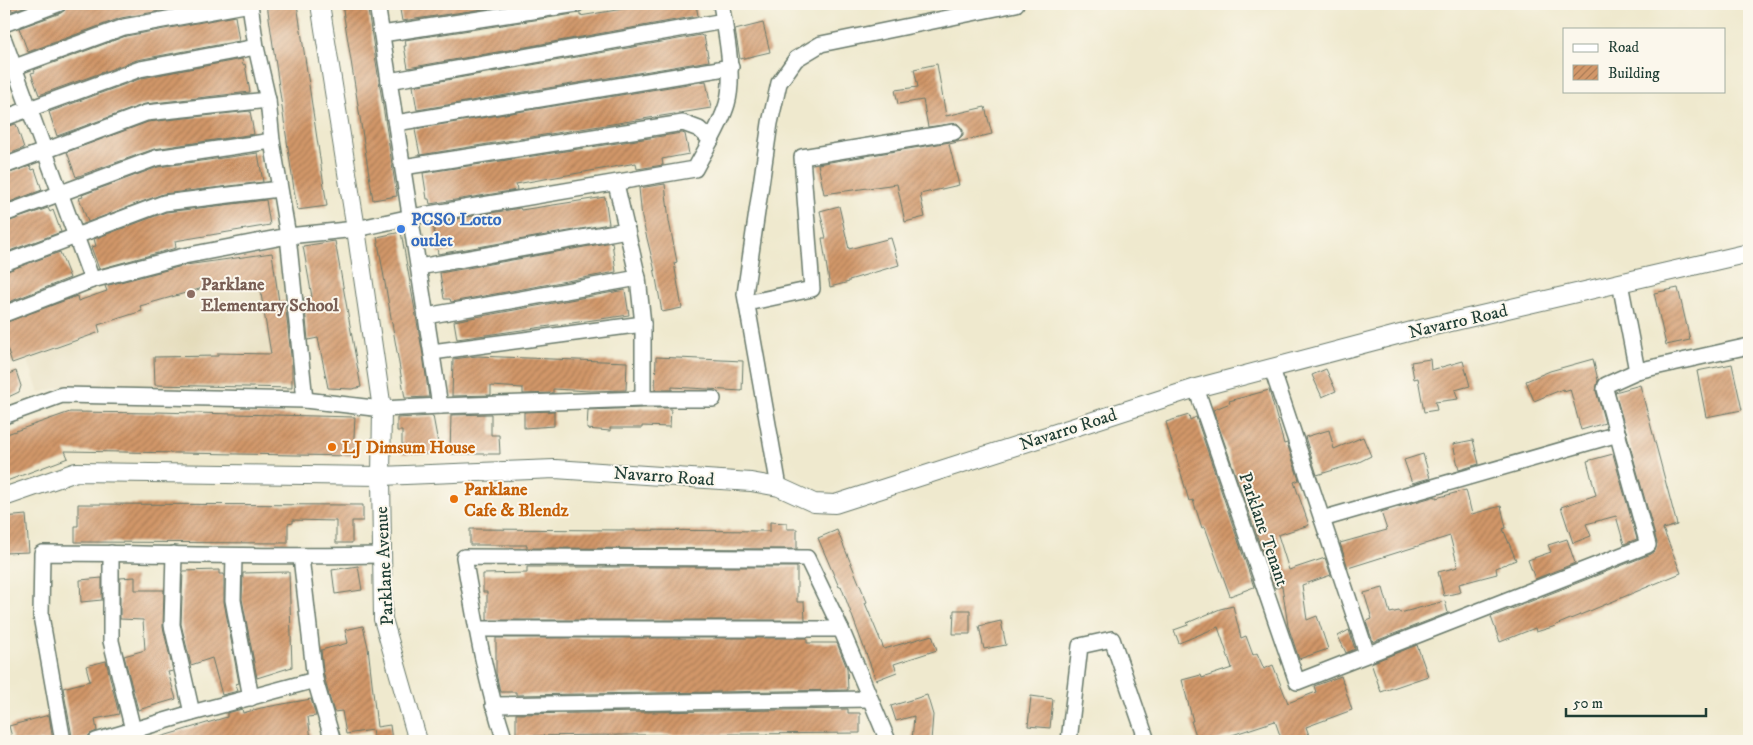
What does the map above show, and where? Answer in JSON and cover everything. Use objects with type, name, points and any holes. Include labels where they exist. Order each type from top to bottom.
[{"type":"street","points":[[4,24],[58,4]]},
{"type":"street","points":[[9,69],[124,27],[250,4],[256,47],[268,100],[272,141],[288,236],[305,400]]},
{"type":"street","name":"Parklane Avenue","points":[[320,4],[356,229],[382,409],[381,556],[383,619],[418,741]]},
{"type":"street","points":[[377,4],[440,406]]},
{"type":"street","points":[[382,34],[577,4]]},
{"type":"street","points":[[4,314],[92,280],[184,256],[288,236],[356,229],[410,217],[695,170],[728,103],[730,67],[721,4]]},
{"type":"street","points":[[779,487],[745,294],[772,112],[779,83],[796,58],[821,44],[1016,4]]},
{"type":"street","points":[[389,81],[724,21]]},
{"type":"street","points":[[4,40],[9,69],[29,109],[92,280]]},
{"type":"street","points":[[4,118],[140,70],[256,47]]},
{"type":"street","points":[[396,123],[730,67]]},
{"type":"street","points":[[4,166],[146,113],[268,100]]},
{"type":"street","points":[[403,167],[684,123],[698,129],[711,140]]},
{"type":"street","points":[[747,303],[812,289],[802,157],[954,132]]},
{"type":"street","points":[[4,214],[156,158],[272,141]]},
{"type":"street","points":[[616,184],[638,278],[644,324],[644,399]]},
{"type":"street","points":[[4,263],[164,202],[279,188]]},
{"type":"street","points":[[419,268],[628,230]]},
{"type":"street","name":"Navarro Road","points":[[4,497],[76,472],[381,476],[555,469],[751,482],[779,487],[814,503],[835,504],[1196,388],[1412,331],[1749,253]]},
{"type":"street","points":[[426,316],[638,278]]},
{"type":"street","points":[[1620,283],[1637,371]]},
{"type":"street","points":[[432,352],[644,324]]},
{"type":"street","points":[[1272,369],[1368,654],[1648,545],[1605,387],[1637,371],[1749,346]]},
{"type":"street","name":"Parklane Tenant","points":[[1196,388],[1297,682],[1368,654]]},
{"type":"street","points":[[4,416],[62,395],[305,400],[382,409],[644,399],[713,399]]},
{"type":"street","points":[[1322,519],[1618,434]]},
{"type":"street","points":[[64,741],[41,616],[42,553],[301,557],[381,556]]},
{"type":"street","points":[[111,553],[111,641],[133,730]]},
{"type":"street","points":[[174,554],[172,625],[192,713]]},
{"type":"street","points":[[234,556],[233,600],[251,698]]},
{"type":"street","points":[[301,557],[315,680],[333,741]]},
{"type":"street","points":[[505,741],[493,705],[464,558],[807,558],[841,629],[869,700],[888,741]]},
{"type":"street","points":[[477,629],[841,629]]},
{"type":"street","points":[[1069,741],[1080,646],[1112,639],[1147,741]]},
{"type":"street","points":[[96,741],[315,680]]},
{"type":"street","points":[[493,705],[869,700]]},
{"type":"shaded area","name":"Parklane Elementary School","points":[[283,244],[298,390],[63,386],[39,393],[28,360],[12,364],[4,345],[4,325],[184,264]]},
{"type":"building","points":[[10,4],[32,4],[12,11]]},
{"type":"building","points":[[67,4],[199,4],[121,18],[28,52],[19,28],[61,13],[65,10]]},
{"type":"building","points":[[267,4],[297,4],[327,206],[297,210]]},
{"type":"building","points":[[342,4],[367,4],[397,196],[373,200]]},
{"type":"building","points":[[399,4],[517,4],[402,21]]},
{"type":"building","points":[[653,4],[696,4],[698,16],[408,68],[404,46],[406,46],[405,40],[580,13],[580,16]]},
{"type":"building","points":[[235,16],[239,41],[137,60],[39,95],[31,73],[35,72],[34,70],[126,36]]},
{"type":"building","points":[[763,23],[770,52],[740,59],[735,30]]},
{"type":"building","points":[[704,36],[709,61],[417,110],[413,86]]},
{"type":"building","points":[[242,59],[243,65],[245,64],[250,92],[145,104],[57,136],[49,112],[142,78]]},
{"type":"building","points":[[937,64],[946,116],[985,107],[992,134],[949,144],[959,185],[920,194],[925,217],[905,222],[897,184],[824,194],[818,164],[960,139],[963,135],[963,130],[957,123],[928,127],[923,100],[898,104],[895,90],[918,87],[914,69]]},
{"type":"building","points":[[706,81],[711,108],[420,155],[415,130],[420,128]]},
{"type":"building","points":[[250,111],[254,134],[154,149],[76,177],[67,152],[148,122]]},
{"type":"building","points":[[16,124],[24,148],[4,156],[4,127]]},
{"type":"building","points":[[685,134],[689,154],[662,159],[663,165],[637,169],[636,163],[516,184],[517,190],[430,204],[429,199],[427,199],[423,173]]},
{"type":"building","points":[[258,153],[263,182],[163,194],[88,222],[79,198],[83,197],[82,195],[158,167]]},
{"type":"building","points":[[30,166],[32,170],[35,169],[42,190],[4,204],[4,175]]},
{"type":"building","points":[[665,184],[669,221],[677,262],[674,263],[682,308],[662,312],[654,267],[642,218],[639,188]]},
{"type":"building","points":[[605,197],[609,224],[438,254],[433,223],[520,208],[521,210]]},
{"type":"building","points":[[266,200],[270,225],[175,241],[176,248],[99,269],[91,247],[96,246],[94,239],[166,212]]},
{"type":"building","points":[[839,206],[849,249],[891,238],[899,265],[830,287],[822,238],[826,238],[820,211]]},
{"type":"building","points":[[48,208],[50,212],[53,210],[61,232],[4,253],[4,223]]},
{"type":"building","points":[[401,232],[429,397],[405,398],[377,237]]},
{"type":"building","points":[[335,241],[361,387],[352,389],[328,388],[318,338],[308,340],[304,298],[312,297],[303,246]]},
{"type":"building","points":[[612,242],[616,272],[451,302],[450,299],[444,299],[440,273]]},
{"type":"building","points":[[60,252],[70,278],[4,304],[4,272]]},
{"type":"building","points":[[272,253],[279,302],[285,301],[292,365],[292,388],[155,385],[154,357],[218,356],[218,353],[271,354],[259,282],[232,286],[231,280],[140,306],[142,311],[98,325],[100,332],[12,363],[4,338],[4,323],[77,296],[78,301],[107,291],[105,286],[186,265]]},
{"type":"building","points":[[1678,288],[1690,340],[1666,345],[1654,293]]},
{"type":"building","points":[[625,290],[629,315],[457,339],[454,321]]},
{"type":"building","points":[[477,356],[627,362],[626,390],[553,389],[553,393],[523,394],[523,388],[491,386],[491,395],[452,396],[453,359]]},
{"type":"building","points":[[656,357],[743,361],[742,391],[672,387],[672,390],[655,390]]},
{"type":"building","points":[[1430,359],[1431,370],[1463,361],[1470,386],[1455,390],[1458,399],[1435,402],[1437,410],[1424,412],[1418,378],[1414,379],[1411,362]]},
{"type":"building","points":[[1593,359],[1598,380],[1596,391],[1605,423],[1581,430],[1570,389],[1564,391],[1563,389],[1534,401],[1526,381],[1550,371]]},
{"type":"building","points":[[1732,364],[1742,410],[1706,417],[1697,371]]},
{"type":"building","points":[[1326,369],[1336,391],[1322,397],[1312,375]]},
{"type":"building","points":[[16,371],[21,386],[19,392],[4,399],[4,376]]},
{"type":"building","points":[[1640,385],[1677,525],[1663,529],[1681,573],[1556,626],[1536,632],[1535,628],[1500,642],[1491,617],[1655,551],[1657,543],[1615,392]]},
{"type":"building","points":[[1269,390],[1284,444],[1287,443],[1299,480],[1294,482],[1309,525],[1278,535],[1289,570],[1325,558],[1331,575],[1302,585],[1307,620],[1317,616],[1328,649],[1299,659],[1288,626],[1282,586],[1275,588],[1213,410],[1230,403],[1229,401]]},
{"type":"building","points":[[671,408],[670,427],[610,428],[610,431],[587,429],[588,410]]},
{"type":"building","points":[[554,411],[554,426],[524,428],[524,412]]},
{"type":"building","points":[[70,412],[156,412],[355,417],[353,456],[65,451],[68,458],[4,482],[4,435]]},
{"type":"building","points":[[491,414],[491,435],[499,435],[500,454],[450,454],[451,415]]},
{"type":"building","points":[[1189,415],[1190,420],[1196,417],[1254,587],[1230,596],[1205,527],[1202,528],[1193,500],[1189,501],[1166,422]]},
{"type":"building","points":[[433,416],[440,454],[402,454],[402,431],[397,431],[397,418]]},
{"type":"building","points":[[1329,430],[1334,449],[1363,437],[1371,456],[1357,463],[1317,475],[1305,437]]},
{"type":"building","points":[[1473,440],[1479,464],[1459,470],[1453,444]]},
{"type":"building","points":[[1423,454],[1430,478],[1412,483],[1404,460]]},
{"type":"building","points":[[1613,454],[1637,539],[1624,544],[1616,516],[1586,524],[1591,536],[1573,543],[1561,507],[1596,495],[1587,461]]},
{"type":"building","points":[[1466,490],[1472,514],[1501,506],[1506,528],[1503,529],[1516,560],[1496,568],[1497,574],[1459,584],[1461,592],[1444,596],[1438,572],[1458,567],[1450,536],[1348,568],[1340,543],[1387,530],[1381,512],[1436,496],[1436,498]]},
{"type":"building","points":[[78,504],[363,505],[363,521],[352,521],[352,543],[336,543],[336,521],[293,520],[293,523],[288,524],[288,543],[75,542],[75,526],[78,526]]},
{"type":"building","points":[[26,515],[29,552],[4,553],[4,517]]},
{"type":"building","points":[[770,522],[787,523],[787,529],[797,529],[797,549],[527,548],[527,545],[470,545],[470,529],[770,531]]},
{"type":"building","points":[[837,530],[884,649],[932,635],[937,650],[894,664],[897,672],[876,680],[841,586],[839,587],[818,538]]},
{"type":"building","points":[[1567,539],[1575,563],[1535,579],[1528,560],[1551,552],[1548,545]]},
{"type":"building","points":[[358,566],[362,590],[335,594],[332,570]]},
{"type":"building","points":[[527,567],[797,567],[797,602],[804,602],[805,620],[487,620],[487,592],[483,592],[483,574],[527,573]]},
{"type":"building","points":[[219,570],[219,574],[224,574],[224,602],[239,683],[236,684],[238,691],[222,695],[212,658],[191,665],[181,624],[183,571]]},
{"type":"building","points":[[289,572],[292,667],[257,678],[242,599],[243,573]]},
{"type":"building","points":[[135,577],[135,590],[164,590],[163,627],[173,671],[168,672],[176,699],[138,710],[124,656],[145,650],[143,620],[120,619],[120,578]]},
{"type":"building","points":[[102,578],[102,600],[81,602],[80,580]]},
{"type":"building","points":[[1383,588],[1390,613],[1399,611],[1400,613],[1445,601],[1448,613],[1373,642],[1366,622],[1372,619],[1364,593]]},
{"type":"building","points":[[1233,606],[1241,638],[1246,636],[1253,655],[1257,653],[1264,669],[1273,665],[1288,703],[1316,692],[1314,686],[1341,676],[1352,710],[1306,727],[1310,738],[1301,741],[1282,741],[1275,721],[1214,741],[1198,741],[1191,721],[1193,721],[1182,680],[1201,675],[1202,678],[1232,668],[1218,627],[1179,643],[1174,630],[1220,609]]},
{"type":"building","points":[[954,610],[970,610],[970,634],[953,634]]},
{"type":"building","points":[[1001,621],[1006,645],[984,649],[979,626]]},
{"type":"building","points":[[363,626],[368,647],[377,727],[390,725],[392,741],[374,741],[372,730],[346,734],[342,711],[334,712],[329,696],[323,671],[321,650],[348,643],[345,630]]},
{"type":"building","points":[[1349,630],[1355,649],[1346,653],[1338,636]]},
{"type":"building","points":[[496,638],[807,638],[807,643],[837,643],[847,668],[848,690],[516,695],[516,692],[500,692],[496,673]]},
{"type":"building","points":[[1417,645],[1428,676],[1381,692],[1371,663]]},
{"type":"building","points":[[106,661],[119,714],[95,719],[97,731],[90,734],[87,738],[73,741],[63,688],[90,681],[86,666]]},
{"type":"building","points":[[927,695],[933,715],[931,741],[912,741],[914,716],[896,721],[891,706]]},
{"type":"building","points":[[1031,696],[1053,699],[1050,728],[1028,726]]},
{"type":"building","points":[[311,699],[316,716],[308,717],[311,739],[298,741],[160,741],[160,737],[227,717],[227,713],[242,709],[243,713]]},
{"type":"building","points":[[848,709],[848,713],[860,713],[860,733],[516,736],[516,714]]},
{"type":"building","points":[[49,715],[53,741],[13,741],[9,726]]},
{"type":"place","name":"PCSO Lotto outlet","points":[[401,229]]},
{"type":"place","name":"Parklane Elementary School","points":[[191,294]]},
{"type":"place","name":"LJ Dimsum House","points":[[332,447]]},
{"type":"place","name":"Parklane Cafe & Blendz","points":[[454,499]]}]
